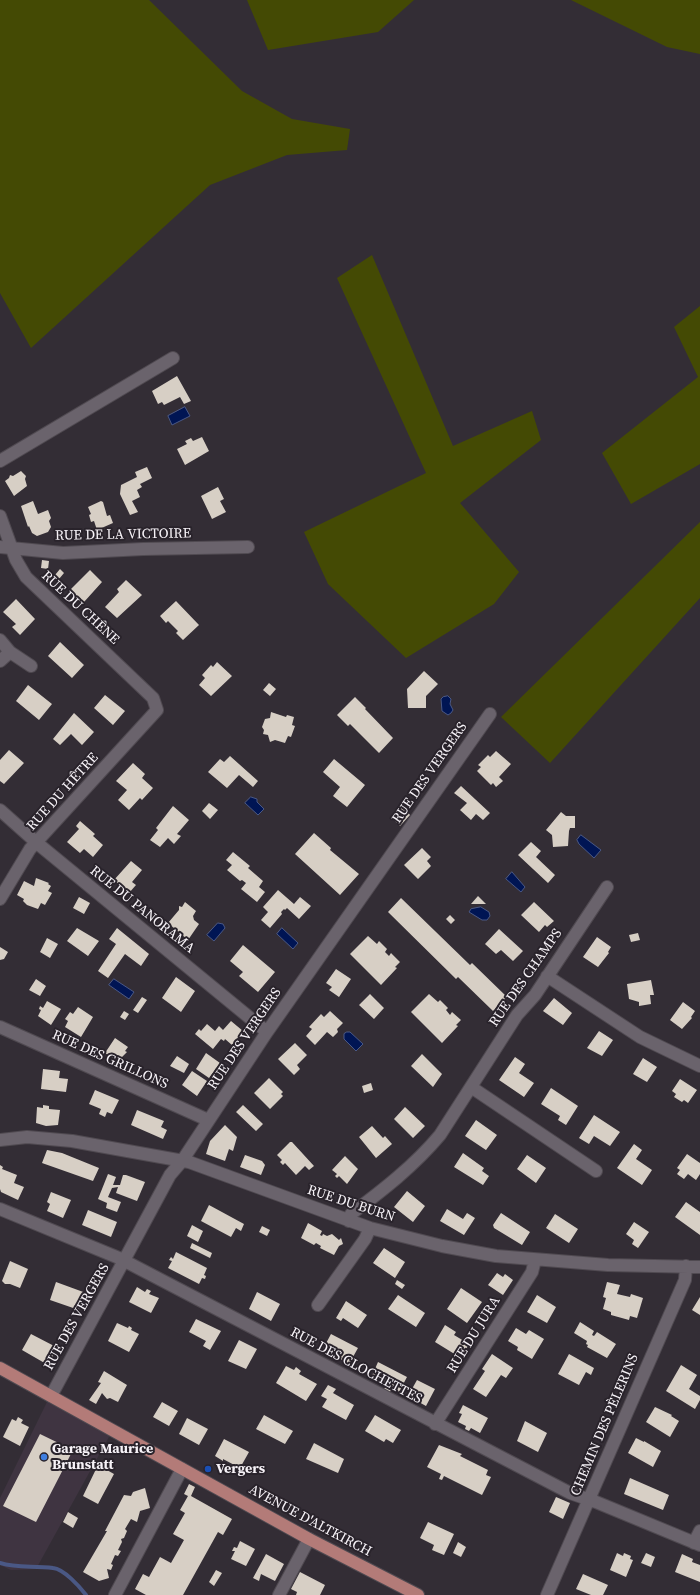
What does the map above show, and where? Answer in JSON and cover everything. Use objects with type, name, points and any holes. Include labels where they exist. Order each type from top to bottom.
[{"type":"main road","name":"AVENUE D'ALTKIRCH","points":[[0,1368],[402,1592],[418,1595]]},
{"type":"street","points":[[0,461],[173,358]]},
{"type":"street","name":"RUE DU CHÊNE","points":[[0,516],[6,547],[26,577],[153,698],[157,710]]},
{"type":"street","name":"RUE DE LA VICTOIRE","points":[[6,547],[63,553],[143,549],[248,547]]},
{"type":"street","points":[[0,640],[10,652],[31,666]]},
{"type":"street","points":[[0,661],[10,652]]},
{"type":"street","name":"RUE DU HÊTRE","points":[[0,899],[30,849],[157,710]]},
{"type":"street","name":"RUE DES VERGERS","points":[[51,1396],[170,1175],[182,1160],[267,1032],[490,714]]},
{"type":"street","name":"RUE DU PANORAMA","points":[[0,810],[37,843],[267,1032]]},
{"type":"street","name":"RUE DES CHAMPS","points":[[349,1221],[351,1214],[400,1176],[440,1135],[517,1014],[534,995],[607,887]]},
{"type":"street","points":[[547,976],[640,1037],[700,1066]]},
{"type":"street","name":"RUE DES GRILLONS","points":[[0,1027],[208,1120]]},
{"type":"street","points":[[471,1087],[596,1171]]},
{"type":"street","name":"RUE DU BURN","points":[[0,1140],[27,1137],[72,1141],[182,1160],[370,1228],[442,1246],[496,1256],[608,1265],[700,1267]]},
{"type":"street","name":"RUE DES CLOCHETTES","points":[[0,1209],[125,1261],[570,1494],[590,1500],[697,1544]]},
{"type":"street","points":[[318,1305],[365,1239],[370,1228]]},
{"type":"street","name":"RUE DU JURA","points":[[435,1424],[532,1272],[535,1260]]},
{"type":"street","name":"CHEMIN DES PÈLERINS","points":[[547,1595],[590,1500],[654,1347],[685,1280],[686,1266]]},
{"type":"street","points":[[116,1595],[182,1469]]},
{"type":"street","points":[[697,1544],[700,1531]]},
{"type":"street","points":[[279,1595],[309,1539]]},
{"type":"shaded area","points":[[185,407],[190,416],[172,425],[168,416]]},
{"type":"shaded area","points":[[448,696],[451,699],[450,704],[453,710],[448,715],[442,711],[441,699]]},
{"type":"shaded area","points":[[251,797],[257,799],[257,802],[264,809],[258,815],[245,803]]},
{"type":"shaded area","points":[[581,835],[601,850],[594,858],[579,844],[577,840]]},
{"type":"shaded area","points":[[512,872],[525,887],[521,892],[506,879]]},
{"type":"shaded area","points":[[481,907],[489,912],[490,916],[487,920],[482,920],[469,912],[471,909]]},
{"type":"shaded area","points":[[218,923],[223,924],[225,928],[214,941],[207,935]]},
{"type":"shaded area","points":[[282,928],[298,943],[293,949],[277,934]]},
{"type":"shaded area","points":[[114,979],[134,992],[129,999],[109,985]]},
{"type":"shaded area","points":[[350,1032],[363,1044],[356,1051],[344,1039],[344,1034]]},
{"type":"shaded area","points":[[47,1402],[110,1435],[36,1569],[11,1570],[0,1565],[0,1498]]},
{"type":"green space","points":[[0,0],[149,0],[242,91],[292,119],[350,129],[347,150],[287,155],[210,185],[31,348],[0,293]]},
{"type":"green space","points":[[247,0],[414,0],[378,32],[268,50]]},
{"type":"green space","points":[[571,0],[700,0],[700,54],[667,47]]},
{"type":"green space","points":[[372,255],[453,446],[532,411],[541,440],[460,503],[519,572],[494,604],[406,658],[328,584],[304,532],[426,473],[337,278]]},
{"type":"green space","points":[[700,306],[700,464],[631,504],[602,453],[698,377],[674,327]]},
{"type":"green space","points":[[700,522],[700,598],[550,763],[501,717]]},
{"type":"building","points":[[177,376],[191,401],[184,404],[180,397],[164,405],[162,402],[158,404],[152,391]]},
{"type":"building","points":[[202,437],[209,451],[185,465],[177,449],[187,444],[185,441],[191,438],[193,441]]},
{"type":"building","points":[[147,467],[152,478],[140,484],[142,487],[137,490],[140,497],[132,501],[138,512],[130,515],[120,494],[121,485],[137,477],[135,472]]},
{"type":"building","points":[[21,471],[26,476],[25,479],[27,486],[14,496],[5,481],[10,475],[13,476]]},
{"type":"building","points":[[218,487],[224,499],[220,501],[226,512],[212,519],[201,496]]},
{"type":"building","points":[[33,501],[38,514],[48,510],[51,518],[49,521],[51,527],[48,532],[37,536],[32,533],[29,526],[28,527],[21,506]]},
{"type":"building","points":[[101,501],[103,502],[107,516],[110,515],[113,523],[97,530],[94,521],[91,522],[89,515],[91,514],[88,507]]},
{"type":"building","points":[[42,560],[49,561],[48,569],[41,568]]},
{"type":"building","points":[[60,569],[64,573],[59,579],[55,575]]},
{"type":"building","points":[[90,570],[102,582],[84,602],[70,590]]},
{"type":"building","points":[[126,580],[142,595],[117,618],[105,607],[119,592],[117,589]]},
{"type":"building","points":[[16,599],[35,619],[20,635],[12,627],[16,624],[3,612]]},
{"type":"building","points":[[176,601],[199,625],[183,640],[176,633],[178,631],[168,621],[166,623],[160,616]]},
{"type":"building","points":[[60,642],[84,665],[72,678],[48,656]]},
{"type":"building","points":[[217,662],[232,676],[211,696],[199,685],[205,678],[202,675],[211,665],[213,667]]},
{"type":"building","points":[[424,671],[438,684],[426,696],[426,708],[408,708],[407,689]]},
{"type":"building","points":[[269,683],[276,689],[270,696],[263,690]]},
{"type":"building","points":[[28,685],[52,704],[39,720],[16,701]]},
{"type":"building","points":[[105,695],[125,711],[113,725],[94,708]]},
{"type":"building","points":[[355,697],[393,738],[379,753],[350,724],[348,726],[337,715]]},
{"type":"building","points":[[271,712],[286,717],[287,715],[294,717],[292,725],[295,726],[291,737],[288,736],[285,743],[275,740],[270,742],[268,735],[263,734],[264,730],[262,727],[265,719],[270,718]]},
{"type":"building","points":[[74,713],[94,732],[82,745],[71,734],[60,745],[53,739]]},
{"type":"building","points":[[9,750],[24,763],[4,784],[0,781],[0,760]]},
{"type":"building","points":[[496,751],[511,764],[499,777],[503,781],[496,787],[493,783],[491,785],[477,771],[481,767],[478,765],[488,755],[490,757]]},
{"type":"building","points":[[230,756],[258,781],[253,787],[239,775],[227,788],[208,772],[220,759],[224,762]]},
{"type":"building","points":[[334,759],[365,785],[347,807],[333,796],[340,787],[323,772]]},
{"type":"building","points":[[133,763],[145,774],[142,778],[153,788],[142,800],[140,798],[129,810],[118,800],[127,790],[116,781]]},
{"type":"building","points":[[461,786],[490,813],[483,820],[476,814],[471,820],[460,810],[467,803],[454,793]]},
{"type":"building","points":[[209,803],[218,810],[210,819],[202,811]]},
{"type":"building","points":[[173,806],[189,820],[177,834],[181,836],[174,844],[168,838],[160,847],[150,840],[158,830],[156,828]]},
{"type":"building","points":[[402,806],[410,815],[400,826],[391,817]]},
{"type":"building","points":[[561,812],[566,816],[575,816],[575,828],[570,828],[568,846],[553,847],[552,835],[546,830]]},
{"type":"building","points":[[80,821],[95,834],[93,836],[103,845],[93,857],[84,849],[80,853],[67,842],[79,829],[76,826]]},
{"type":"building","points":[[314,833],[331,848],[330,850],[359,874],[340,895],[295,854]]},
{"type":"building","points":[[531,842],[541,851],[536,857],[555,875],[548,883],[518,855]]},
{"type":"building","points":[[422,848],[431,857],[427,861],[431,866],[418,879],[404,865]]},
{"type":"building","points":[[233,852],[250,866],[248,868],[263,881],[259,887],[265,892],[257,902],[241,889],[246,883],[242,880],[240,881],[227,870],[232,865],[226,860]]},
{"type":"building","points":[[131,861],[142,870],[132,882],[136,885],[129,893],[114,880]]},
{"type":"building","points":[[36,878],[49,883],[48,884],[51,886],[48,891],[52,893],[45,905],[41,903],[38,909],[27,905],[23,901],[24,899],[17,895],[24,881],[34,886]]},
{"type":"building","points":[[278,890],[294,904],[300,897],[311,906],[299,919],[287,908],[285,910],[284,909],[281,912],[282,914],[270,928],[261,920],[268,912],[263,907]]},
{"type":"building","points":[[478,896],[486,904],[471,904]]},
{"type":"building","points":[[79,897],[90,903],[84,914],[73,908]]},
{"type":"building","points":[[401,898],[470,965],[472,963],[507,997],[493,1011],[458,977],[456,979],[388,912]]},
{"type":"building","points":[[185,902],[196,911],[193,916],[194,920],[199,924],[188,940],[168,923],[179,910],[179,906],[182,907]]},
{"type":"building","points":[[534,902],[554,921],[547,927],[545,925],[539,932],[521,915]]},
{"type":"building","points":[[450,915],[455,920],[451,924],[446,919]]},
{"type":"building","points":[[77,928],[99,941],[88,956],[67,941]]},
{"type":"building","points":[[117,928],[149,954],[141,966],[125,954],[108,978],[98,971],[116,944],[109,939]]},
{"type":"building","points":[[499,929],[523,951],[513,961],[501,950],[496,954],[485,944]]},
{"type":"building","points":[[638,933],[640,940],[631,942],[629,935]]},
{"type":"building","points":[[368,936],[377,944],[379,941],[387,949],[385,952],[389,956],[391,953],[400,962],[395,967],[397,968],[381,985],[350,954]]},
{"type":"building","points":[[597,937],[611,947],[608,952],[609,953],[598,967],[583,957]]},
{"type":"building","points":[[47,938],[58,944],[50,958],[40,952]]},
{"type":"building","points":[[243,945],[275,972],[258,992],[239,976],[243,972],[230,961]]},
{"type":"building","points":[[0,947],[8,952],[4,959],[0,960]]},
{"type":"building","points":[[336,969],[351,979],[339,997],[329,990],[332,987],[326,983]]},
{"type":"building","points":[[176,977],[195,991],[181,1012],[162,998]]},
{"type":"building","points":[[36,979],[46,986],[40,996],[29,990]]},
{"type":"building","points":[[651,980],[654,995],[650,995],[651,1004],[639,1006],[639,1002],[629,999],[627,984]]},
{"type":"building","points":[[370,994],[384,1008],[374,1019],[359,1005]]},
{"type":"building","points":[[429,994],[438,1002],[440,1000],[448,1008],[446,1010],[450,1015],[452,1012],[461,1020],[456,1025],[458,1026],[442,1043],[411,1012]]},
{"type":"building","points":[[142,997],[147,1000],[138,1013],[133,1010]]},
{"type":"building","points":[[554,998],[572,1013],[563,1025],[543,1011]]},
{"type":"building","points":[[47,1001],[61,1009],[51,1025],[38,1016],[41,1010],[39,1009],[40,1006],[43,1008]]},
{"type":"building","points":[[683,1002],[695,1011],[691,1017],[692,1018],[682,1029],[670,1020]]},
{"type":"building","points":[[78,1007],[93,1017],[81,1037],[65,1027],[68,1021],[65,1019],[70,1012],[73,1014]]},
{"type":"building","points":[[124,1011],[129,1014],[125,1020],[120,1017]]},
{"type":"building","points":[[330,1011],[343,1023],[337,1029],[338,1032],[333,1037],[327,1032],[315,1045],[306,1036],[312,1029],[309,1027],[321,1014],[324,1017]]},
{"type":"building","points":[[231,1021],[243,1031],[232,1045],[225,1039],[224,1041],[221,1039],[213,1049],[195,1034],[199,1029],[201,1031],[207,1024],[215,1031],[219,1026],[223,1030]]},
{"type":"building","points":[[599,1031],[613,1040],[602,1056],[587,1048]]},
{"type":"building","points":[[115,1038],[128,1047],[125,1051],[127,1052],[118,1061],[105,1053]]},
{"type":"building","points":[[295,1043],[307,1055],[297,1065],[300,1069],[294,1075],[278,1059]]},
{"type":"building","points":[[206,1053],[220,1063],[209,1078],[196,1069]]},
{"type":"building","points":[[422,1054],[442,1074],[433,1087],[411,1066]]},
{"type":"building","points":[[177,1056],[189,1064],[184,1073],[170,1066]]},
{"type":"building","points":[[515,1057],[525,1064],[519,1073],[534,1083],[524,1097],[499,1080]]},
{"type":"building","points":[[643,1058],[657,1067],[647,1082],[633,1074]]},
{"type":"building","points":[[43,1069],[60,1071],[59,1078],[68,1079],[66,1092],[41,1089]]},
{"type":"building","points":[[192,1071],[207,1081],[197,1096],[182,1085]]},
{"type":"building","points":[[269,1078],[283,1092],[281,1094],[283,1096],[270,1109],[254,1093]]},
{"type":"building","points":[[680,1079],[697,1090],[688,1103],[684,1100],[682,1102],[674,1097],[676,1094],[672,1091]]},
{"type":"building","points":[[371,1083],[373,1090],[364,1093],[362,1086]]},
{"type":"building","points":[[551,1088],[578,1106],[566,1125],[558,1120],[560,1116],[541,1104]]},
{"type":"building","points":[[95,1090],[119,1100],[112,1114],[107,1112],[105,1117],[99,1114],[101,1109],[89,1104]]},
{"type":"building","points":[[43,1105],[49,1106],[49,1109],[60,1110],[58,1125],[46,1126],[36,1123],[37,1107],[43,1108]]},
{"type":"building","points":[[243,1105],[263,1124],[256,1131],[236,1112]]},
{"type":"building","points":[[405,1107],[425,1126],[413,1138],[394,1119]]},
{"type":"building","points":[[137,1110],[164,1121],[161,1127],[167,1130],[163,1139],[131,1125]]},
{"type":"building","points":[[594,1115],[620,1132],[610,1146],[594,1136],[589,1144],[579,1138]]},
{"type":"building","points":[[476,1120],[497,1135],[486,1150],[465,1136]]},
{"type":"building","points":[[225,1125],[237,1137],[233,1151],[229,1149],[225,1161],[206,1154],[210,1141]]},
{"type":"building","points":[[372,1126],[383,1138],[385,1136],[392,1144],[376,1158],[359,1137]]},
{"type":"building","points":[[290,1142],[292,1142],[314,1166],[309,1170],[305,1166],[296,1175],[285,1163],[283,1165],[280,1162],[282,1160],[277,1155]]},
{"type":"building","points":[[634,1144],[642,1150],[636,1159],[652,1170],[642,1185],[617,1168]]},
{"type":"building","points":[[47,1150],[62,1153],[99,1168],[93,1181],[42,1163]]},
{"type":"building","points":[[463,1153],[484,1168],[482,1171],[489,1176],[483,1185],[454,1167]]},
{"type":"building","points":[[687,1154],[700,1163],[700,1174],[696,1180],[688,1174],[684,1179],[677,1174],[680,1170],[677,1168]]},
{"type":"building","points":[[245,1155],[262,1161],[265,1165],[261,1175],[240,1167]]},
{"type":"building","points":[[527,1155],[546,1168],[536,1183],[517,1169]]},
{"type":"building","points":[[345,1156],[358,1169],[347,1184],[339,1176],[337,1178],[335,1176],[337,1174],[332,1170]]},
{"type":"building","points":[[0,1165],[3,1167],[2,1169],[17,1175],[14,1183],[24,1187],[18,1200],[1,1192]]},
{"type":"building","points":[[108,1174],[116,1177],[113,1185],[120,1185],[123,1175],[145,1182],[137,1201],[116,1193],[118,1187],[112,1188],[108,1197],[121,1202],[117,1212],[106,1208],[107,1203],[98,1199]]},
{"type":"building","points":[[407,1191],[425,1206],[413,1222],[394,1207]]},
{"type":"building","points":[[51,1192],[71,1200],[63,1218],[47,1211],[50,1204],[47,1202]]},
{"type":"building","points":[[686,1202],[700,1212],[700,1235],[675,1217]]},
{"type":"building","points":[[209,1205],[244,1224],[241,1231],[236,1228],[231,1237],[201,1221]]},
{"type":"building","points":[[447,1209],[463,1219],[467,1213],[475,1218],[464,1235],[440,1221]]},
{"type":"building","points":[[88,1210],[117,1222],[111,1237],[82,1225]]},
{"type":"building","points":[[501,1213],[530,1232],[522,1245],[494,1228],[493,1225]]},
{"type":"building","points":[[555,1214],[578,1229],[569,1243],[546,1228]]},
{"type":"building","points":[[634,1222],[649,1232],[638,1248],[632,1244],[634,1240],[626,1234]]},
{"type":"building","points":[[308,1223],[322,1231],[320,1235],[322,1236],[323,1234],[327,1236],[332,1234],[339,1240],[341,1238],[343,1244],[339,1246],[334,1255],[320,1248],[321,1246],[316,1243],[314,1245],[301,1238]]},
{"type":"building","points":[[192,1225],[203,1231],[198,1242],[187,1236]]},
{"type":"building","points":[[262,1226],[270,1230],[267,1236],[259,1232]]},
{"type":"building","points":[[192,1243],[212,1253],[210,1258],[190,1248]]},
{"type":"building","points":[[384,1248],[405,1262],[395,1278],[373,1263]]},
{"type":"building","points":[[176,1252],[207,1268],[204,1275],[206,1276],[205,1279],[202,1278],[199,1284],[168,1268],[172,1261],[169,1260],[171,1257],[173,1259]]},
{"type":"building","points":[[10,1261],[28,1269],[20,1288],[10,1284],[5,1284],[2,1281]]},
{"type":"building","points":[[497,1273],[503,1277],[505,1274],[513,1280],[503,1295],[488,1285]]},
{"type":"building","points":[[397,1280],[405,1285],[402,1289],[395,1284]]},
{"type":"building","points":[[56,1282],[86,1293],[79,1310],[50,1300]]},
{"type":"building","points":[[607,1282],[620,1285],[617,1294],[630,1297],[631,1294],[643,1298],[637,1318],[630,1316],[629,1320],[611,1315],[611,1312],[603,1309],[606,1298],[603,1297]]},
{"type":"building","points":[[137,1287],[145,1292],[147,1289],[151,1291],[149,1294],[159,1298],[151,1313],[129,1302]]},
{"type":"building","points":[[461,1288],[482,1302],[467,1323],[447,1309]]},
{"type":"building","points":[[257,1292],[280,1304],[271,1321],[249,1309]]},
{"type":"building","points":[[398,1295],[425,1313],[416,1327],[388,1309]]},
{"type":"building","points":[[537,1295],[556,1307],[547,1323],[527,1312]]},
{"type":"building","points":[[700,1297],[700,1315],[692,1310]]},
{"type":"building","points":[[346,1301],[367,1315],[358,1328],[343,1318],[341,1321],[336,1318]]},
{"type":"building","points":[[196,1319],[221,1331],[210,1350],[203,1346],[206,1341],[189,1332]]},
{"type":"building","points":[[580,1322],[594,1331],[592,1335],[594,1336],[597,1332],[616,1344],[607,1358],[587,1347],[587,1341],[574,1333]]},
{"type":"building","points":[[117,1323],[128,1328],[129,1326],[132,1328],[131,1330],[139,1334],[129,1352],[108,1341]]},
{"type":"building","points":[[445,1325],[456,1332],[454,1335],[469,1344],[461,1358],[435,1342]]},
{"type":"building","points":[[516,1328],[526,1334],[529,1330],[544,1339],[532,1359],[517,1350],[518,1347],[508,1341]]},
{"type":"building","points":[[31,1334],[58,1348],[48,1365],[22,1350]]},
{"type":"building","points":[[331,1334],[358,1348],[349,1364],[323,1349]]},
{"type":"building","points":[[239,1340],[257,1349],[246,1369],[228,1361]]},
{"type":"building","points":[[492,1354],[513,1368],[506,1378],[501,1375],[486,1397],[473,1389],[485,1371],[482,1369]]},
{"type":"building","points":[[569,1354],[594,1368],[591,1375],[586,1372],[579,1385],[558,1374]]},
{"type":"building","points":[[378,1362],[407,1377],[399,1392],[391,1389],[390,1392],[384,1389],[386,1386],[371,1378]]},
{"type":"building","points":[[681,1365],[697,1375],[689,1389],[700,1396],[700,1400],[695,1409],[666,1391]]},
{"type":"building","points":[[286,1366],[294,1370],[296,1367],[301,1371],[299,1374],[317,1384],[306,1401],[276,1383]]},
{"type":"building","points":[[104,1371],[127,1385],[118,1402],[110,1398],[107,1399],[102,1393],[96,1404],[89,1400],[101,1383],[98,1382]]},
{"type":"building","points":[[417,1380],[435,1389],[426,1406],[408,1396]]},
{"type":"building","points":[[328,1385],[336,1389],[333,1393],[354,1405],[346,1420],[322,1407],[327,1399],[321,1396]]},
{"type":"building","points":[[162,1402],[178,1411],[169,1426],[153,1417]]},
{"type":"building","points":[[463,1405],[488,1418],[480,1433],[471,1428],[469,1431],[465,1429],[466,1426],[458,1422],[462,1414],[459,1413]]},
{"type":"building","points":[[655,1407],[672,1415],[671,1416],[679,1421],[670,1437],[646,1422]]},
{"type":"building","points":[[264,1415],[293,1431],[285,1444],[256,1429]]},
{"type":"building","points":[[375,1415],[401,1430],[393,1443],[386,1439],[384,1442],[365,1431]]},
{"type":"building","points":[[18,1417],[23,1420],[21,1423],[29,1427],[20,1446],[3,1437],[12,1419],[16,1421]]},
{"type":"building","points":[[187,1418],[208,1429],[199,1445],[179,1434]]},
{"type":"building","points":[[525,1421],[547,1433],[538,1452],[517,1441]]},
{"type":"building","points":[[40,1434],[73,1450],[36,1522],[3,1506]]},
{"type":"building","points":[[636,1438],[661,1451],[653,1467],[628,1453]]},
{"type":"building","points":[[224,1439],[249,1452],[240,1468],[215,1456]]},
{"type":"building","points":[[314,1443],[344,1459],[338,1473],[306,1459]]},
{"type":"building","points":[[439,1445],[462,1454],[460,1456],[488,1470],[486,1475],[491,1477],[482,1495],[444,1476],[442,1480],[439,1479],[441,1474],[427,1467]]},
{"type":"building","points":[[98,1465],[114,1474],[98,1504],[83,1496]]},
{"type":"building","points":[[630,1478],[669,1495],[663,1510],[624,1494]]},
{"type":"building","points":[[189,1484],[195,1487],[191,1496],[232,1519],[223,1535],[218,1532],[183,1595],[146,1595],[135,1589],[143,1574],[149,1577],[160,1557],[171,1563],[184,1540],[173,1534],[185,1513],[180,1510],[188,1496],[184,1494]]},
{"type":"building","points":[[145,1488],[150,1508],[140,1511],[137,1522],[131,1519],[125,1529],[127,1531],[124,1538],[121,1539],[122,1542],[118,1550],[121,1551],[118,1556],[115,1555],[111,1564],[113,1565],[111,1570],[107,1569],[109,1578],[99,1581],[83,1572],[107,1531],[105,1531],[124,1495],[131,1496],[133,1492]]},
{"type":"building","points":[[556,1497],[570,1503],[563,1519],[549,1512]]},
{"type":"building","points":[[68,1512],[78,1518],[73,1528],[63,1522]]},
{"type":"building","points":[[428,1522],[454,1534],[444,1555],[432,1550],[434,1545],[420,1538]]},
{"type":"building","points":[[240,1541],[255,1549],[246,1566],[231,1559],[235,1551],[232,1551],[234,1547],[237,1548]]},
{"type":"building","points":[[458,1542],[466,1547],[461,1557],[453,1553]]},
{"type":"building","points":[[617,1553],[623,1556],[624,1553],[631,1556],[630,1559],[633,1560],[626,1577],[610,1570]]},
{"type":"building","points":[[646,1553],[655,1557],[651,1567],[641,1563]]},
{"type":"building","points":[[266,1554],[284,1564],[275,1581],[261,1574],[259,1581],[253,1578]]},
{"type":"building","points":[[682,1554],[693,1559],[692,1562],[700,1565],[700,1582],[675,1572]]},
{"type":"building","points":[[216,1570],[222,1573],[214,1586],[209,1582]]},
{"type":"building","points":[[300,1572],[325,1585],[320,1595],[296,1595],[297,1592],[291,1589]]},
{"type":"building","points":[[583,1574],[608,1585],[603,1595],[591,1595],[576,1589]]},
{"type":"waterway","points":[[0,1563],[13,1566],[46,1567],[57,1569],[71,1579],[86,1595]]},
{"type":"place","name":"Garage Maurice Brunstatt","points":[[44,1457]]},
{"type":"place","name":"Vergers","points":[[208,1469]]}]
